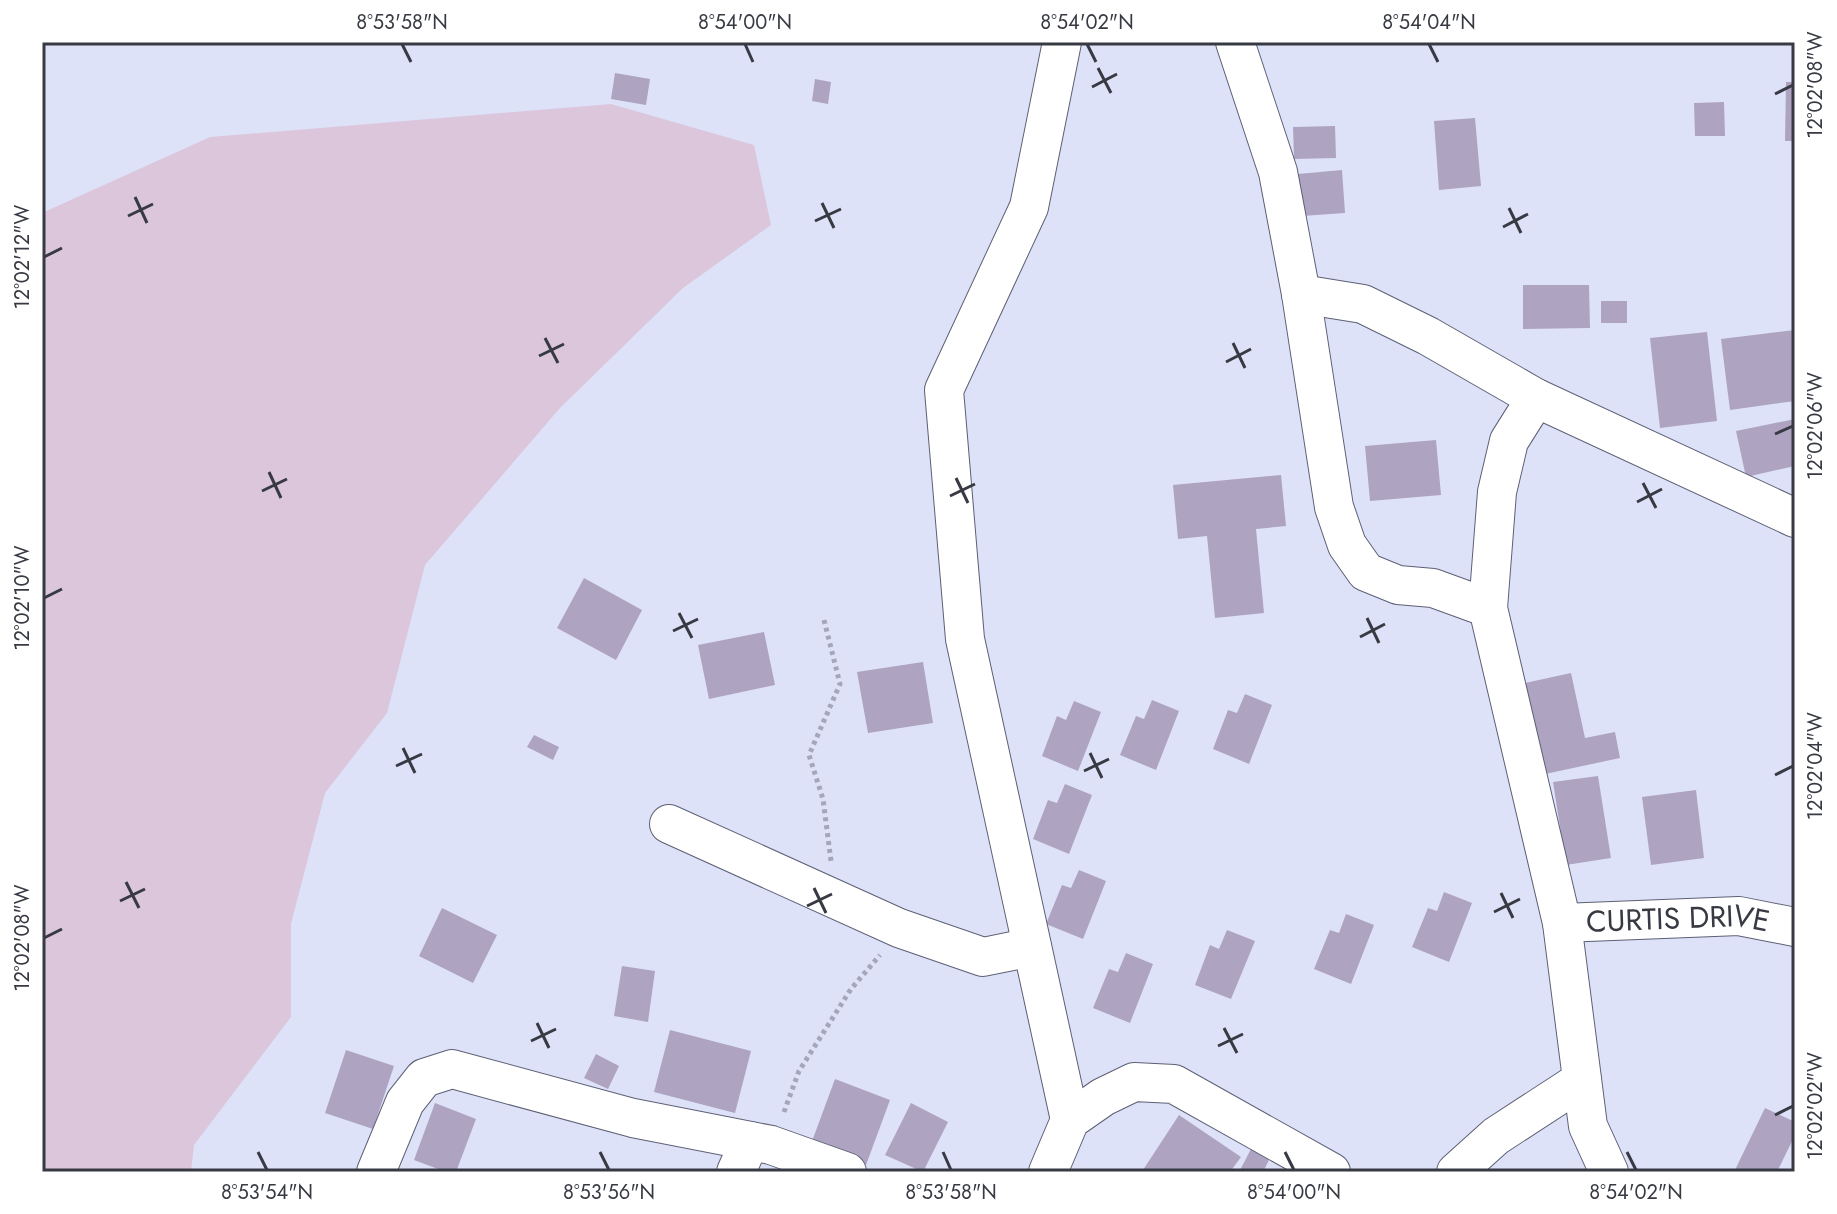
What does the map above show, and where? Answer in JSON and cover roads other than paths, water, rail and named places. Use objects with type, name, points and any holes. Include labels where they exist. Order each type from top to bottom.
[{"type":"street","points":[[1062,42],[1029,207],[944,390],[965,639],[1070,1120]]},
{"type":"street","points":[[1235,42],[1278,172],[1301,294],[1334,507],[1347,545],[1366,572],[1398,585],[1433,588],[1488,608]]},
{"type":"street","points":[[1301,294],[1363,304],[1428,336],[1536,398],[1795,518]]},
{"type":"street","points":[[1536,398],[1509,441],[1497,492],[1488,608],[1562,923],[1588,1126],[1609,1172]]},
{"type":"street","points":[[669,824],[899,928],[983,957],[1032,947]]},
{"type":"street","name":"CURTIS DRIVE","points":[[1562,923],[1739,916],[1795,927]]},
{"type":"street","points":[[376,1172],[405,1102],[424,1078],[452,1069],[752,1153],[847,1172]]},
{"type":"street","points":[[1456,1172],[1496,1136],[1582,1080]]},
{"type":"street","points":[[1048,1172],[1070,1120],[1103,1097],[1134,1082],[1174,1084],[1331,1172]]}]
